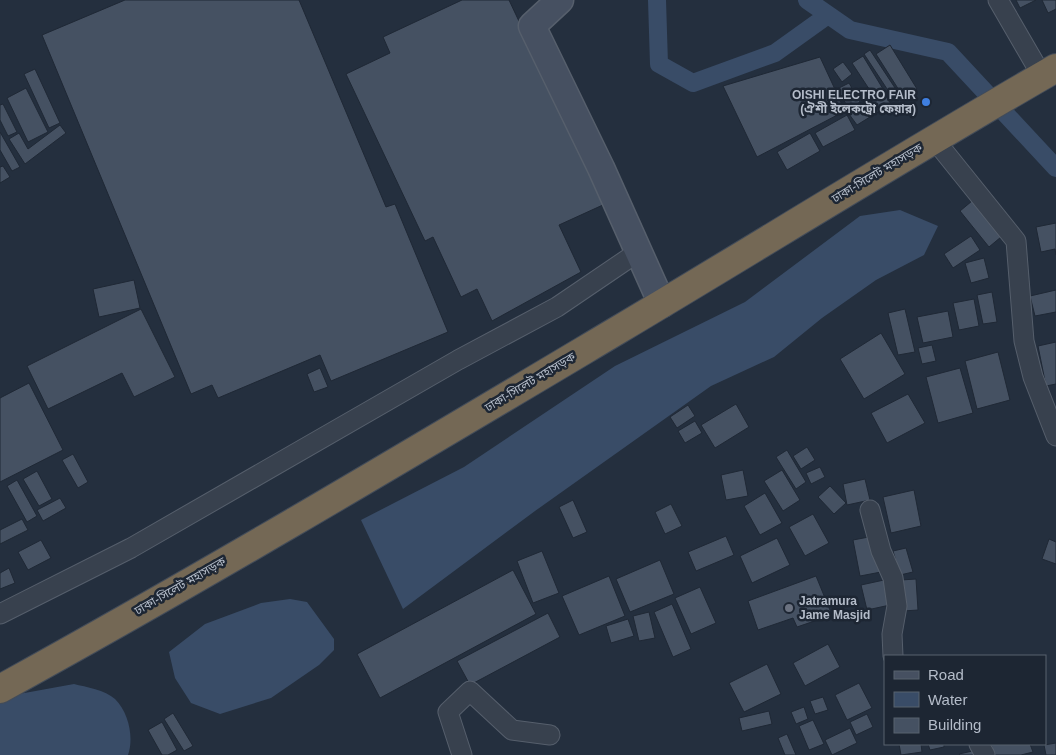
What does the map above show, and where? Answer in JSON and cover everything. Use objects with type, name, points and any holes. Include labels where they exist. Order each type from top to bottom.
[{"type":"highway","name":"ঢাকা-সিলেট মহাসড়ক","points":[[0,688],[328,501],[662,304],[934,138],[1043,76]]},
{"type":"street","points":[[560,0],[532,26],[662,304]]},
{"type":"street","points":[[998,0],[1043,76]]},
{"type":"street","points":[[934,138],[1016,240],[1024,341],[1032,377],[1056,436]]},
{"type":"street","points":[[0,613],[131,548],[458,360],[557,307],[638,252]]},
{"type":"street","points":[[870,510],[881,551],[893,578],[897,606],[892,634],[893,655]]},
{"type":"street","points":[[462,755],[448,712],[470,691],[512,730],[550,736]]},
{"type":"water","points":[[900,210],[938,226],[924,255],[876,280],[822,318],[774,357],[711,386],[535,511],[403,609],[361,520],[464,467],[615,366],[745,302],[860,216]]},
{"type":"water","points":[[290,599],[307,602],[334,639],[334,650],[319,665],[271,698],[220,714],[191,703],[175,678],[169,652],[205,624],[261,603]]},
{"type":"water","points":[[74,684],[106,693],[120,705],[129,726],[130,748],[128,755],[0,755],[0,701],[19,694]]},
{"type":"building","points":[[125,0],[299,0],[386,207],[395,204],[448,332],[331,381],[320,355],[218,398],[212,385],[191,394],[42,35]]},
{"type":"building","points":[[462,0],[509,0],[605,204],[559,225],[581,272],[492,321],[477,289],[461,297],[433,237],[425,241],[346,74],[390,53],[383,37]]},
{"type":"building","points":[[1016,0],[1036,0],[1020,8]]},
{"type":"building","points":[[1042,0],[1056,0],[1056,9],[1048,13]]},
{"type":"building","points":[[890,45],[917,89],[904,98],[876,54]]},
{"type":"building","points":[[870,50],[899,94],[893,98],[864,54]]},
{"type":"building","points":[[863,56],[883,89],[873,95],[852,63]]},
{"type":"building","points":[[820,57],[845,111],[757,157],[723,86]]},
{"type":"building","points":[[843,62],[852,74],[842,82],[833,69]]},
{"type":"building","points":[[35,69],[60,123],[49,128],[24,74]]},
{"type":"building","points":[[849,83],[860,102],[849,109],[837,89]]},
{"type":"building","points":[[26,88],[48,132],[28,142],[7,98]]},
{"type":"building","points":[[883,92],[891,104],[857,125],[849,114]]},
{"type":"building","points":[[3,104],[17,132],[8,136],[0,120],[0,105]]},
{"type":"building","points":[[847,115],[855,130],[823,147],[815,133]]},
{"type":"building","points":[[60,125],[66,133],[25,164],[9,139],[19,133],[28,149]]},
{"type":"building","points":[[0,132],[20,167],[12,171],[0,150]]},
{"type":"building","points":[[810,133],[820,151],[787,170],[777,152]]},
{"type":"building","points":[[3,166],[10,177],[0,183],[0,167]]},
{"type":"building","points":[[972,201],[1001,237],[989,247],[960,211]]},
{"type":"building","points":[[1056,223],[1056,255],[1055,249],[1041,252],[1036,227]]},
{"type":"building","points":[[971,236],[980,250],[953,268],[944,254]]},
{"type":"building","points":[[984,258],[989,278],[971,283],[965,263]]},
{"type":"building","points":[[134,280],[140,308],[99,317],[93,289]]},
{"type":"building","points":[[1056,290],[1056,312],[1035,316],[1030,296]]},
{"type":"building","points":[[992,292],[997,322],[983,324],[977,295]]},
{"type":"building","points":[[974,299],[979,326],[959,330],[953,303]]},
{"type":"building","points":[[141,309],[175,377],[134,397],[122,373],[48,409],[27,366]]},
{"type":"building","points":[[905,309],[915,352],[898,355],[888,313]]},
{"type":"building","points":[[948,311],[953,337],[923,343],[917,317]]},
{"type":"building","points":[[881,333],[905,374],[864,399],[840,359]]},
{"type":"building","points":[[1056,342],[1056,384],[1046,386],[1038,346]]},
{"type":"building","points":[[932,345],[936,361],[922,364],[918,348]]},
{"type":"building","points":[[998,352],[1010,400],[977,409],[965,361]]},
{"type":"building","points":[[320,368],[328,387],[314,392],[307,374]]},
{"type":"building","points":[[960,368],[973,413],[938,423],[926,377]]},
{"type":"building","points":[[29,383],[63,450],[0,482],[0,398]]},
{"type":"building","points":[[908,394],[925,423],[887,443],[871,413]]},
{"type":"building","points":[[736,404],[749,427],[715,448],[701,425]]},
{"type":"building","points":[[688,405],[695,416],[677,428],[670,417]]},
{"type":"building","points":[[695,421],[702,433],[685,443],[678,431]]},
{"type":"building","points":[[807,447],[815,460],[801,469],[793,456]]},
{"type":"building","points":[[787,450],[806,482],[796,489],[776,457]]},
{"type":"building","points":[[73,454],[88,482],[78,488],[62,460]]},
{"type":"building","points":[[820,467],[825,477],[811,484],[806,473]]},
{"type":"building","points":[[743,470],[748,496],[726,500],[721,475]]},
{"type":"building","points":[[782,470],[800,500],[783,511],[764,481]]},
{"type":"building","points":[[37,471],[52,499],[39,506],[23,479]]},
{"type":"building","points":[[865,479],[870,500],[847,505],[843,484]]},
{"type":"building","points":[[17,480],[37,516],[27,522],[7,486]]},
{"type":"building","points":[[830,486],[846,503],[834,514],[818,497]]},
{"type":"building","points":[[914,490],[921,526],[891,533],[883,497]]},
{"type":"building","points":[[765,493],[782,523],[760,535],[744,506]]},
{"type":"building","points":[[60,498],[66,508],[43,521],[37,510]]},
{"type":"building","points":[[573,500],[587,532],[573,538],[559,507]]},
{"type":"building","points":[[671,504],[682,526],[665,534],[655,512]]},
{"type":"building","points":[[813,514],[829,543],[805,556],[789,527]]},
{"type":"building","points":[[22,519],[28,530],[0,544],[0,530]]},
{"type":"building","points":[[726,536],[734,555],[696,571],[688,552]]},
{"type":"building","points":[[874,536],[881,572],[860,576],[853,540]]},
{"type":"building","points":[[777,538],[790,565],[752,583],[740,556]]},
{"type":"building","points":[[1049,539],[1056,542],[1056,564],[1042,559]]},
{"type":"building","points":[[41,540],[51,558],[28,570],[18,552]]},
{"type":"building","points":[[906,548],[913,572],[900,575],[893,551]]},
{"type":"building","points":[[542,551],[559,593],[533,603],[517,561]]},
{"type":"building","points":[[660,560],[674,594],[630,612],[616,579]]},
{"type":"building","points":[[9,568],[15,583],[0,589],[0,573]]},
{"type":"building","points":[[513,570],[536,614],[380,698],[357,654]]},
{"type":"building","points":[[609,576],[625,616],[579,635],[562,596]]},
{"type":"building","name":"Jatramura Jame Masjid","points":[[816,576],[832,615],[797,627],[793,618],[758,630],[748,601]]},
{"type":"building","points":[[916,579],[918,610],[903,611],[901,580]]},
{"type":"building","points":[[884,580],[890,605],[867,610],[861,585]]},
{"type":"building","points":[[700,587],[716,623],[691,634],[675,598]]},
{"type":"building","points":[[672,604],[691,649],[673,657],[654,612]]},
{"type":"building","points":[[649,612],[655,638],[639,641],[633,616]]},
{"type":"building","points":[[548,613],[560,637],[470,685],[457,661]]},
{"type":"building","points":[[628,619],[634,636],[611,643],[606,626]]},
{"type":"building","points":[[828,644],[840,667],[805,686],[793,663]]},
{"type":"building","points":[[767,664],[781,694],[744,712],[729,683]]},
{"type":"building","points":[[859,683],[872,708],[847,720],[835,695]]},
{"type":"building","points":[[823,697],[828,710],[815,714],[810,701]]},
{"type":"building","points":[[804,707],[808,719],[796,724],[791,712]]},
{"type":"building","points":[[769,711],[772,724],[742,731],[739,718]]},
{"type":"building","points":[[173,713],[193,746],[184,751],[164,719]]},
{"type":"building","points":[[867,714],[873,727],[856,735],[850,722]]},
{"type":"building","points":[[813,720],[824,744],[809,750],[799,726]]},
{"type":"building","points":[[162,722],[177,750],[168,755],[162,755],[148,730]]},
{"type":"building","points":[[850,728],[857,743],[832,755],[825,740]]},
{"type":"building","points":[[787,734],[796,755],[785,755],[778,738]]},
{"type":"building","points":[[1056,743],[1056,755],[1046,755],[1044,745]]},
{"type":"building","points":[[899,745],[921,745],[922,752],[901,755]]},
{"type":"building","points":[[928,745],[944,745],[944,747],[930,750]]},
{"type":"building","points":[[991,745],[1030,745],[1033,752],[1021,755],[994,755]]},
{"type":"building","points":[[977,750],[978,755],[959,754]]},
{"type":"waterway","points":[[657,0],[659,64],[693,83],[775,53],[828,15]]},
{"type":"waterway","points":[[807,0],[850,30],[948,52],[1056,168]]},
{"type":"place","name":"OISHI ELECTRO FAIR (ঐশী ইলেকট্রো ফেয়ার)","points":[[926,102]]},
{"type":"place","name":"Jatramura Jame Masjid","points":[[789,608]]}]
